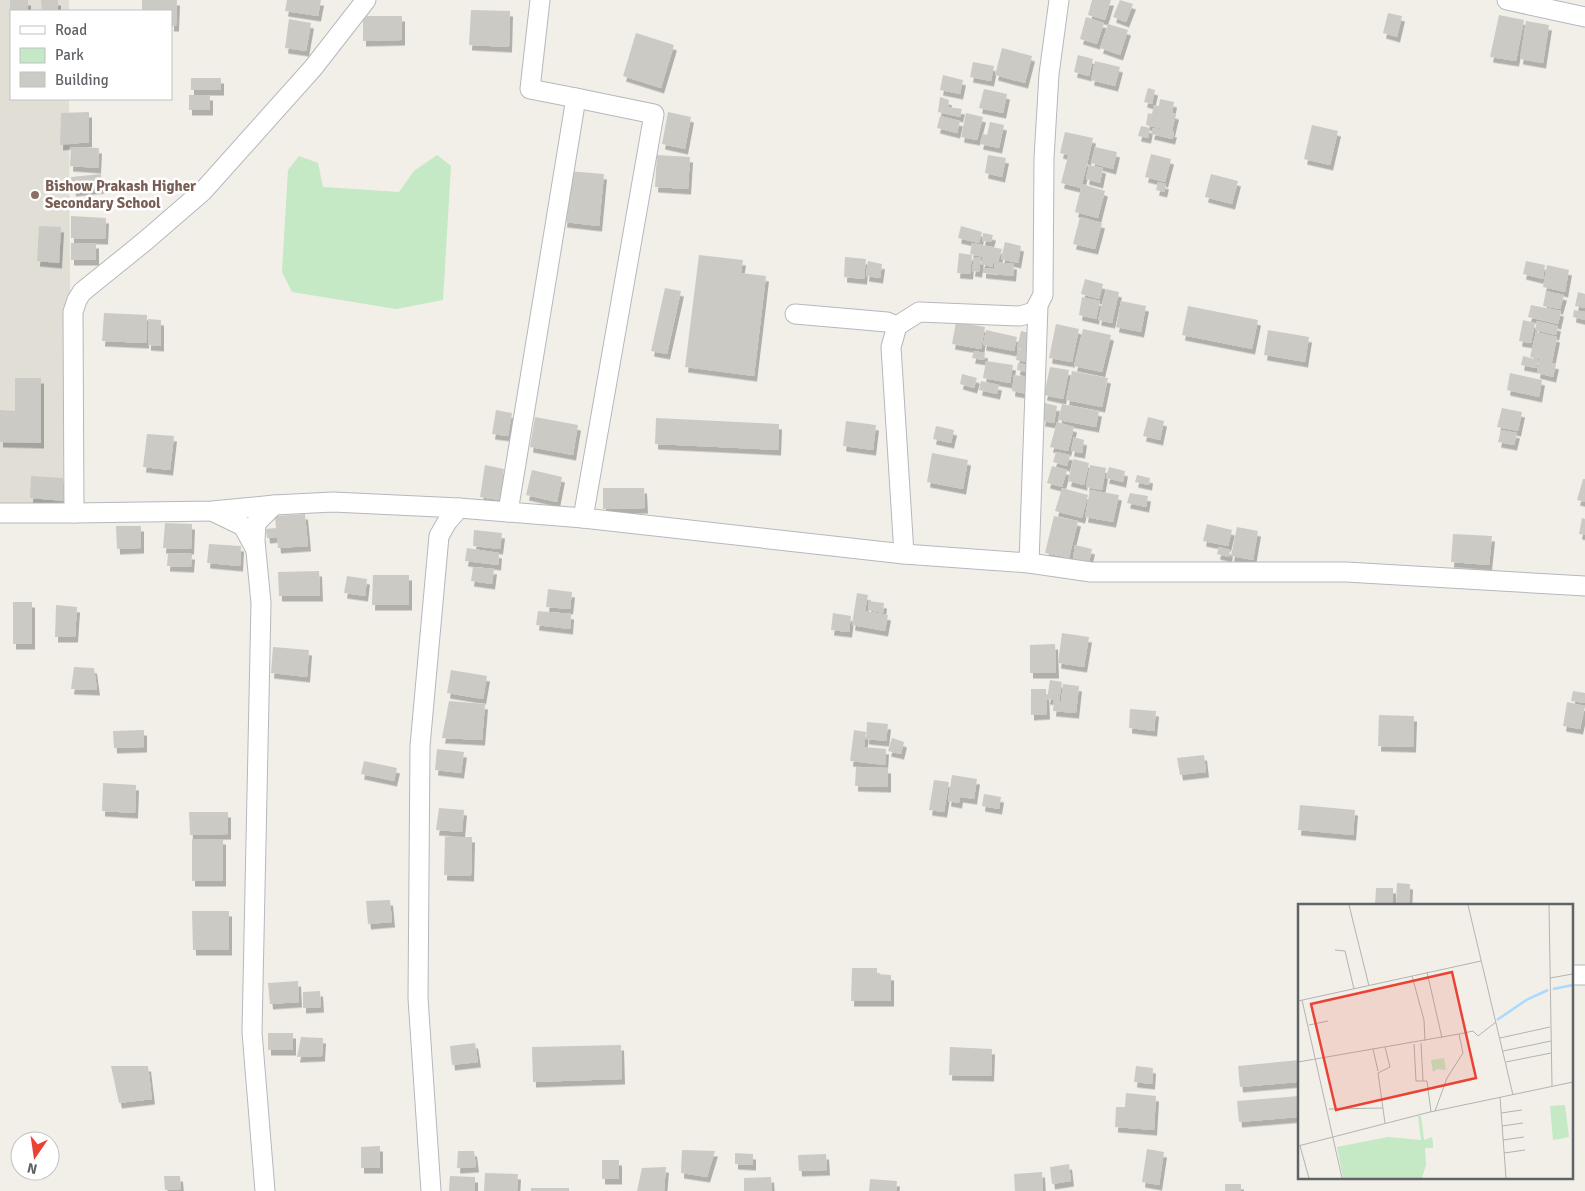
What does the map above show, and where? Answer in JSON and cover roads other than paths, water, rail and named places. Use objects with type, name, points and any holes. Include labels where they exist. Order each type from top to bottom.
[{"type":"street","points":[[74,513],[72,312],[77,300],[82,292],[203,191],[314,68],[366,0]]},
{"type":"street","points":[[540,0],[530,89],[654,114],[583,518]]},
{"type":"street","points":[[904,554],[891,348],[897,326],[919,312],[1020,316],[1034,312],[1043,295],[1044,158],[1049,74],[1059,0]]},
{"type":"street","points":[[1507,0],[1585,17]]},
{"type":"street","points":[[508,512],[576,98]]},
{"type":"street","points":[[1029,563],[1038,305]]},
{"type":"street","points":[[795,314],[887,322],[897,326]]},
{"type":"street","points":[[0,513],[212,511],[333,502],[459,508],[583,518],[904,554],[1029,563],[1091,572],[1346,572],[1585,586]]},
{"type":"street","points":[[265,1191],[252,1032],[261,603],[256,549],[256,523],[274,505]]},
{"type":"street","points":[[431,1191],[418,998],[420,746],[439,536],[447,522],[459,508]]},
{"type":"street","points":[[212,511],[242,526],[256,549]]},
{"type":"street","points":[[1572,975],[1585,975]]},
{"type":"place","name":"Bishow Prakash Higher Secondary School","points":[[35,195]]}]
